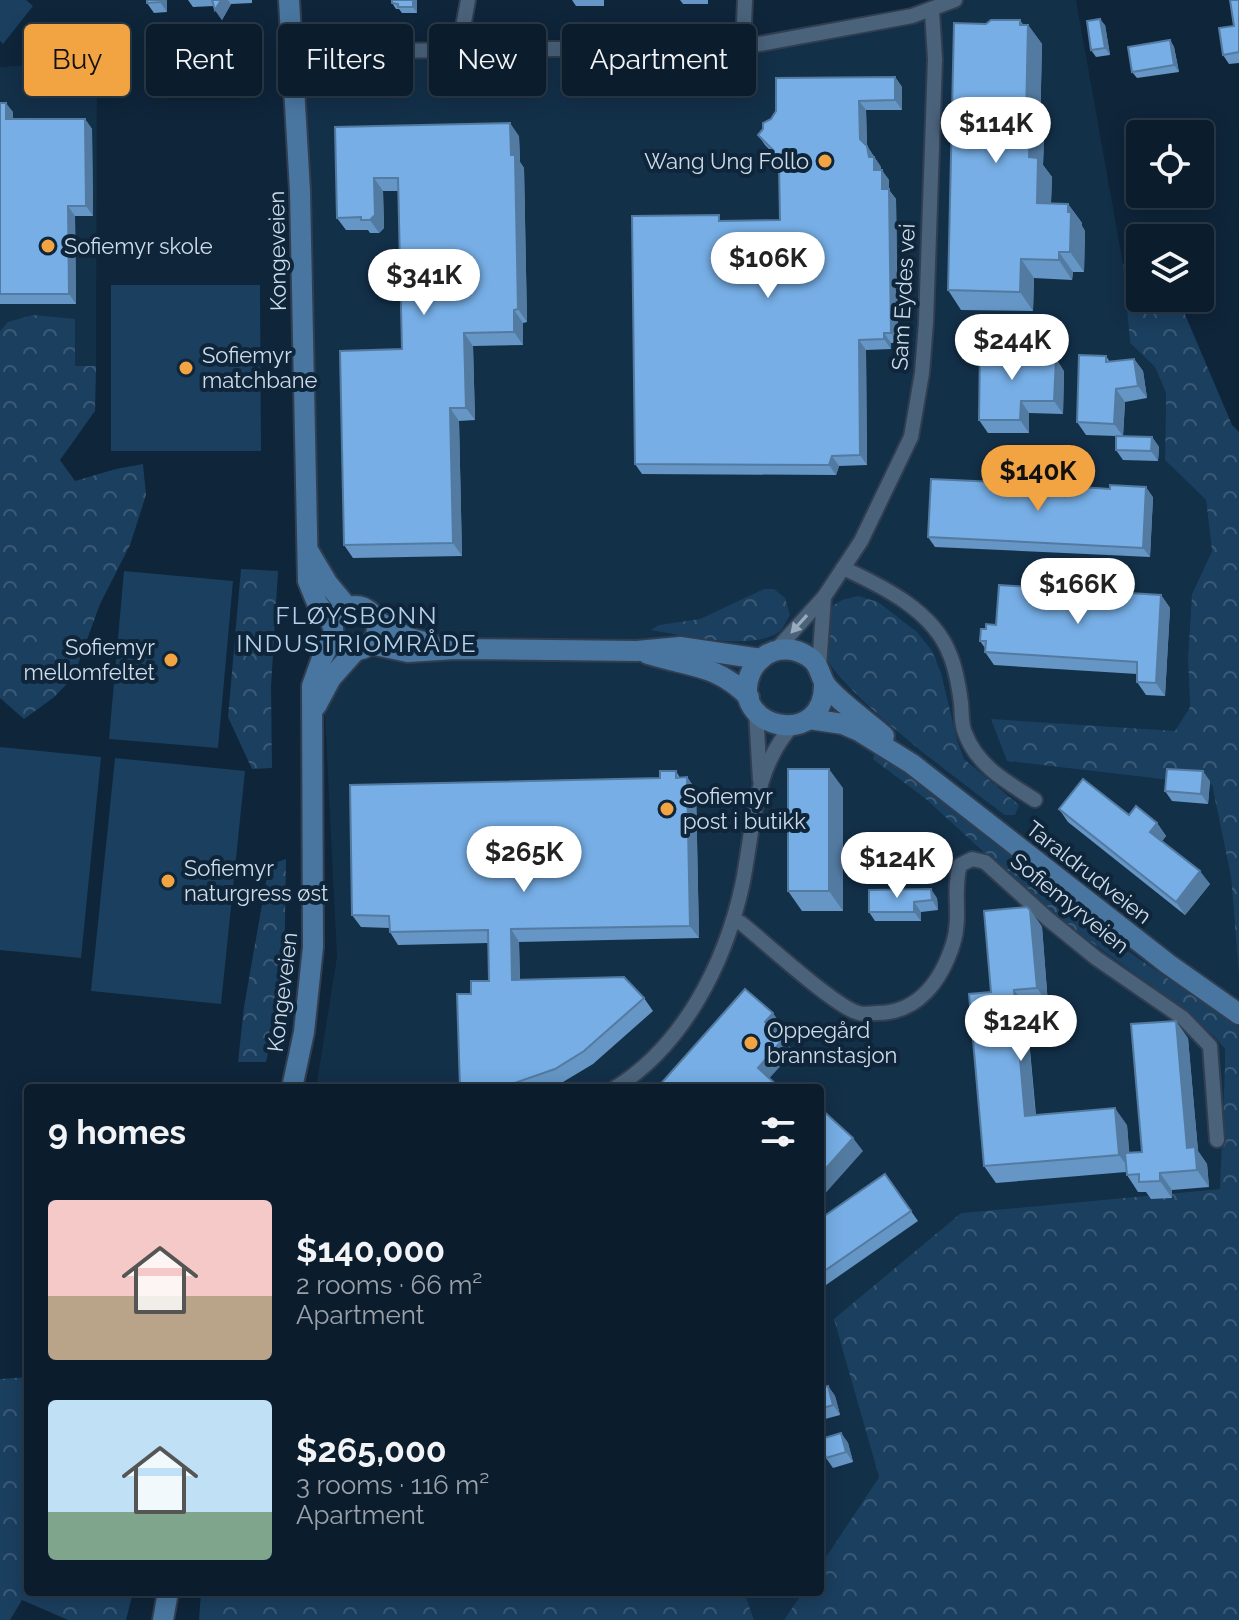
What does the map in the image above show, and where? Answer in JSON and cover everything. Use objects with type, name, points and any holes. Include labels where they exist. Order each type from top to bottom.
[{"type":"main road","name":"Kongeveien","points":[[289,0],[291,24]]},
{"type":"main road","name":"Kongeveien","points":[[293,1084],[304,1032],[313,947],[312,686],[334,630],[308,581],[302,258],[295,96]]},
{"type":"main road","name":"Kongeveien","points":[[307,548],[328,584],[348,608]]},
{"type":"main road","points":[[455,649],[409,638],[375,620],[364,608],[348,608],[338,614],[334,630],[344,647],[408,652],[455,649],[637,651],[680,647],[768,655],[800,652],[822,675],[822,703],[801,722],[774,724],[725,676],[709,668],[637,651]]},
{"type":"main road","points":[[314,709],[331,678],[376,633],[375,620]]},
{"type":"main road","points":[[753,705],[748,680],[752,670],[768,655]]},
{"type":"main road","name":"Taraldrudveien","points":[[822,675],[912,764],[1168,964],[1239,1014]]},
{"type":"main road","name":"Taraldrudveien","points":[[801,722],[843,724],[912,764]]},
{"type":"main road","points":[[163,1620],[167,1596]]},
{"type":"street","points":[[464,24],[468,0]]},
{"type":"street","points":[[744,24],[745,0]]},
{"type":"street","points":[[756,45],[816,36],[932,11],[955,0]]},
{"type":"street","name":"Sam Eydes vei","points":[[768,655],[824,597],[861,541],[911,437],[922,373],[926,322],[935,59],[932,11]]},
{"type":"street","points":[[843,568],[880,585],[910,606],[935,630],[950,653],[964,732],[975,753],[992,773],[1035,800]]},
{"type":"street","name":"Sam Eydes vei","points":[[822,675],[824,597]]},
{"type":"street","points":[[620,1084],[647,1063],[678,1028],[708,982],[733,920],[760,780],[753,705]]},
{"type":"street","points":[[760,780],[776,747],[801,722]]},
{"type":"street","name":"Sofiemyrveien","points":[[733,920],[858,1013],[891,1013],[920,1000],[944,967],[959,921],[956,882],[960,865],[972,859],[985,862],[1096,958],[1183,1018],[1210,1046],[1217,1140]]},
{"type":"shaded area","points":[[955,0],[1076,0],[1123,264],[1130,343],[1155,367],[1166,393],[1165,460],[1206,500],[1212,551],[1192,594],[1188,656],[1190,706],[1176,731],[1007,761],[1212,785],[1231,877],[1239,976],[1239,1010],[1220,1189],[961,1213],[835,1319],[879,1477],[824,1560],[824,1084],[317,1084],[337,957],[301,96],[413,96],[413,48],[429,48],[429,96],[546,96],[546,47],[562,47],[562,96],[756,96],[756,44]]},
{"type":"shaded area","name":"Sofiemyr skole","points":[[24,66],[24,96],[97,96],[96,366],[75,367],[0,331],[0,67]]},
{"type":"shaded area","points":[[745,1596],[800,1596],[784,1620],[754,1620]]},
{"type":"green space","points":[[0,0],[26,0],[33,6],[3,44],[0,41]]},
{"type":"green space","points":[[1123,264],[1126,264],[1126,298]]},
{"type":"green space","name":"Sofiemyr matchbane","points":[[111,285],[260,285],[261,451],[111,451]]},
{"type":"green space","points":[[1127,312],[1184,312],[1232,425],[1239,432],[1239,976],[1231,877],[1212,785],[1007,761],[991,719],[1175,731],[1190,707],[1188,656],[1192,594],[1212,551],[1206,500],[1165,460],[1166,393],[1155,367],[1130,343]]},
{"type":"green space","points":[[33,315],[75,319],[75,366],[96,366],[95,411],[60,460],[75,481],[143,464],[146,495],[130,545],[100,604],[73,678],[53,698],[24,719],[0,698],[0,331],[8,322]]},
{"type":"green space","points":[[241,569],[278,571],[271,687],[272,768],[252,769],[228,717]]},
{"type":"green space","name":"Sofiemyr mellomfeltet","points":[[124,571],[233,581],[218,748],[109,739]]},
{"type":"green space","points":[[764,589],[774,589],[785,598],[790,615],[780,631],[769,637],[717,640],[651,630],[659,625],[700,619]]},
{"type":"green space","points":[[858,596],[878,602],[917,632],[932,651],[964,759],[1019,805],[1015,815],[1005,815],[901,734],[828,662],[820,640],[829,608],[842,600]]},
{"type":"green space","points":[[0,747],[101,757],[81,958],[0,950]]},
{"type":"green space","points":[[875,752],[898,764],[1129,952],[1239,1027],[1239,1620],[784,1620],[800,1596],[824,1596],[824,1560],[879,1477],[834,1319],[961,1213],[1220,1189],[1225,1049],[1183,1008],[1048,911],[926,799],[873,759]]},
{"type":"green space","name":"Sofiemyr naturgress øst","points":[[115,758],[245,771],[221,1004],[91,991]]},
{"type":"green space","points":[[286,859],[284,982],[266,1062],[238,1062],[244,1007],[269,865]]},
{"type":"green space","points":[[24,1377],[24,1596],[132,1596],[126,1620],[68,1620],[22,1600],[10,1620],[0,1620],[0,1379]]},
{"type":"green space","points":[[201,1596],[745,1596],[754,1620],[199,1620]]},
{"type":"building","points":[[212,0],[221,0],[215,10]]},
{"type":"building","points":[[392,0],[413,0],[413,7],[398,7]]},
{"type":"building","points":[[1230,0],[1239,0],[1239,52],[1223,55],[1219,28],[1234,26]]},
{"type":"building","points":[[1100,19],[1105,48],[1091,50],[1087,21]]},
{"type":"building","points":[[991,20],[1020,20],[1020,25],[1028,25],[1026,118],[1030,118],[1029,157],[1038,158],[1037,203],[1068,204],[1068,212],[1071,212],[1070,252],[1059,252],[1059,260],[1021,259],[1020,292],[948,290],[954,23],[986,24]]},
{"type":"building","points":[[1170,40],[1174,65],[1132,72],[1128,47]]},
{"type":"building","points":[[895,77],[895,100],[859,101],[860,139],[867,146],[869,157],[874,157],[874,170],[882,170],[882,189],[889,189],[891,333],[884,333],[884,339],[859,340],[860,455],[832,456],[829,465],[635,464],[632,216],[719,215],[719,221],[780,220],[779,167],[774,167],[774,151],[758,135],[763,123],[771,119],[776,111],[776,78]]},
{"type":"building","points":[[0,103],[6,103],[6,119],[85,119],[86,206],[68,206],[69,294],[0,294]]},
{"type":"building","points":[[510,123],[511,155],[515,155],[518,309],[514,310],[514,332],[464,333],[466,408],[450,408],[453,543],[344,545],[340,351],[402,349],[398,178],[374,178],[375,215],[370,220],[361,220],[361,217],[337,218],[335,127]]},
{"type":"building","points":[[980,346],[1021,346],[1021,357],[1056,358],[1054,401],[1021,401],[1020,420],[979,420]]},
{"type":"building","points":[[1079,355],[1106,356],[1106,362],[1134,359],[1138,386],[1116,389],[1114,424],[1077,422]]},
{"type":"building","points":[[1116,436],[1152,437],[1151,451],[1116,450]]},
{"type":"building","points":[[931,479],[1065,485],[1065,482],[1081,483],[1081,487],[1110,489],[1110,485],[1146,487],[1143,548],[928,537]]},
{"type":"building","points":[[999,585],[1161,595],[1156,683],[1137,682],[1137,662],[985,652],[986,641],[980,641],[981,629],[986,629],[986,624],[996,625]]},
{"type":"building","points":[[788,769],[829,769],[829,891],[788,891]]},
{"type":"building","points":[[1167,769],[1203,771],[1201,794],[1165,791]]},
{"type":"building","points":[[660,771],[676,771],[676,778],[687,777],[690,926],[511,929],[512,980],[624,977],[644,998],[584,1051],[555,1069],[512,1084],[460,1084],[457,994],[471,994],[471,981],[489,981],[488,930],[390,932],[389,916],[352,915],[350,785],[660,778]]},
{"type":"building","points":[[1083,779],[1129,815],[1136,806],[1157,823],[1150,832],[1200,871],[1176,902],[1059,809]]},
{"type":"building","points":[[931,889],[932,900],[914,902],[914,912],[869,912],[869,890]]},
{"type":"building","points":[[1027,907],[1030,910],[1037,988],[1014,990],[1025,1116],[1115,1108],[1119,1155],[984,1166],[969,994],[991,992],[984,911]]},
{"type":"building","name":"Oppegård brannstasjon","points":[[745,989],[773,1013],[765,1022],[784,1038],[758,1068],[776,1084],[661,1084]]},
{"type":"building","points":[[1176,1021],[1187,1148],[1195,1147],[1197,1170],[1160,1173],[1160,1181],[1139,1182],[1139,1174],[1127,1175],[1125,1153],[1142,1152],[1131,1024]]},
{"type":"building","points":[[824,1112],[853,1138],[824,1171]]},
{"type":"building","points":[[885,1174],[911,1211],[824,1271],[824,1216]]},
{"type":"building","points":[[828,1386],[833,1405],[824,1408],[824,1387]]},
{"type":"building","points":[[841,1433],[846,1452],[826,1458],[824,1438]]},
{"type":"place","name":"Wang Ung Follo","points":[[825,161]]},
{"type":"place","name":"Sofiemyr skole","points":[[48,246]]},
{"type":"place","name":"Sofiemyr matchbane","points":[[186,368]]},
{"type":"place","name":"Sofiemyr mellomfeltet","points":[[171,660]]},
{"type":"place","name":"Sofiemyr post i butikk","points":[[667,809]]},
{"type":"place","name":"Sofiemyr naturgress øst","points":[[168,881]]},
{"type":"place","name":"Oppegård brannstasjon","points":[[751,1043]]},
{"type":"district","name":"FLØYSBONN INDUSTRIOMRÅDE","points":[[357,629]]}]
